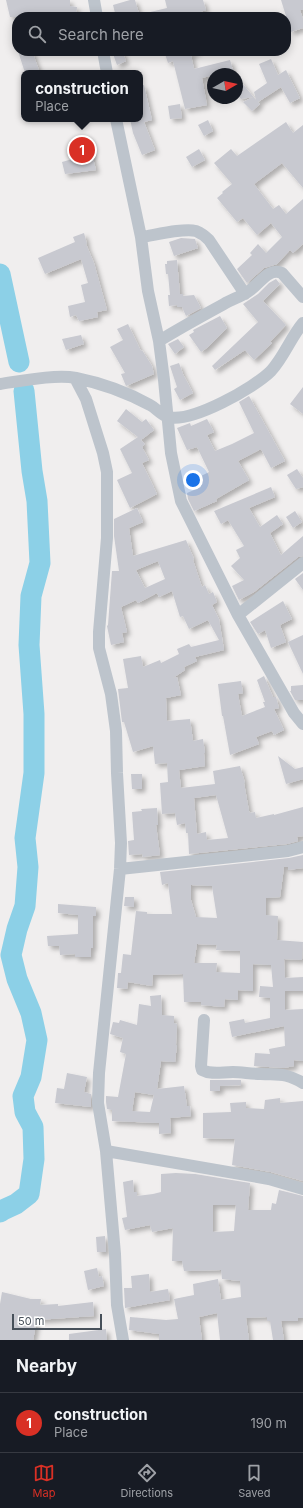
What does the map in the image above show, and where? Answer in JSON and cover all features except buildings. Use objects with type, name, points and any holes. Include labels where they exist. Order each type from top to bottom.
[{"type":"street","points":[[94,0],[96,12]]},
{"type":"street","points":[[104,56],[106,70]]},
{"type":"street","points":[[117,122],[141,237],[148,291],[159,341],[171,453],[181,501],[238,615],[294,713],[303,724]]},
{"type":"street","points":[[141,237],[187,231],[195,231],[202,234],[209,240],[245,294]]},
{"type":"street","points":[[159,341],[225,303],[245,294],[269,273],[278,271],[282,272],[303,297]]},
{"type":"street","points":[[0,384],[42,379],[74,378],[121,392],[150,405],[167,417],[183,417],[202,412],[256,382],[272,370],[303,323]]},
{"type":"street","points":[[74,378],[86,399],[103,453],[106,472],[107,538],[99,632],[100,648],[111,694],[116,731],[121,843],[120,868],[99,1073],[98,1103],[106,1151],[115,1254],[117,1305],[123,1340]]},
{"type":"street","points":[[238,615],[303,563]]},
{"type":"street","points":[[120,868],[288,851],[303,847]]},
{"type":"street","points":[[204,1020],[200,1066],[202,1070],[211,1073],[246,1072],[281,1074],[303,1083]]},
{"type":"street","points":[[106,1151],[269,1179],[303,1189]]},
{"type":"waterway","points":[[0,274],[19,362]]},
{"type":"waterway","points":[[0,1212],[16,1204],[29,1194],[34,1159],[33,1127],[25,1112],[23,1096],[31,1077],[37,1040],[31,1013],[17,979],[11,955],[17,929],[25,906],[28,867],[25,838],[34,773],[34,714],[29,645],[31,596],[40,563],[37,501],[32,471],[24,391]]},
{"type":"place","name":"construction","points":[[82,150]]}]
